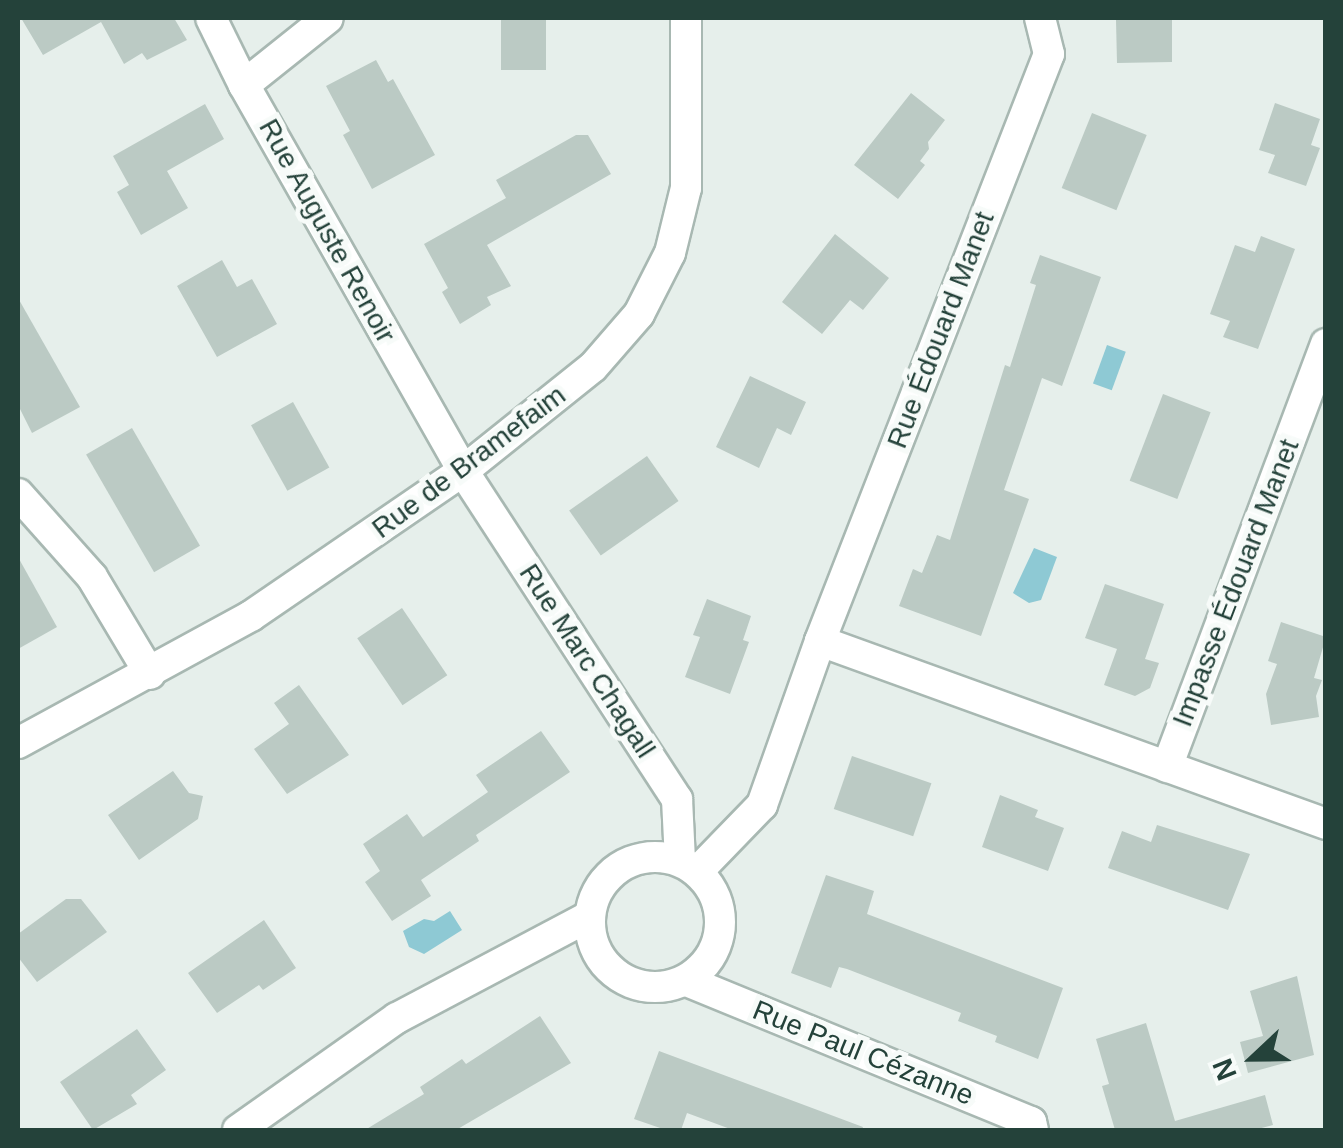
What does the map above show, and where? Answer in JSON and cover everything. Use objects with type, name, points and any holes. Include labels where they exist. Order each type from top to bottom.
[{"type":"street","name":"Rue Auguste Renoir","points":[[211,18],[244,85],[463,471]]},
{"type":"street","points":[[244,85],[328,18]]},
{"type":"street","name":"Rue de Bramefaim","points":[[18,743],[150,674],[266,606],[463,471],[593,367],[639,314],[670,253],[686,188],[690,118],[686,18]]},
{"type":"street","name":"Rue Édouard Manet","points":[[689,865],[762,805],[820,642],[1049,54],[1040,18]]},
{"type":"street","name":"Impasse Édouard Manet","points":[[1167,766],[1326,344]]},
{"type":"street","name":"Rue Marc Chagall","points":[[463,471],[677,799],[689,865]]},
{"type":"street","points":[[18,494],[92,577],[150,674]]},
{"type":"street","points":[[820,642],[1326,824]]},
{"type":"street","points":[[639,856],[689,865],[720,907],[716,949],[687,981],[653,989],[618,978],[595,952],[588,917],[604,878],[639,856]]},
{"type":"street","points":[[238,1130],[397,1018],[588,917]]},
{"type":"street","name":"Rue Paul Cézanne","points":[[687,981],[1031,1122],[1033,1130]]},
{"type":"water","points":[[1107,345],[1126,352],[1112,390],[1093,384]]},
{"type":"water","points":[[1034,548],[1057,557],[1041,600],[1029,603],[1013,593]]},
{"type":"water","points":[[450,911],[462,930],[424,954],[409,947],[403,931]]},
{"type":"building","points":[[21,18],[174,18],[187,40],[147,60],[142,53],[124,64],[101,22],[43,55]]},
{"type":"building","points":[[501,18],[546,18],[546,70],[501,70]]},
{"type":"building","points":[[1172,18],[1172,62],[1117,63],[1116,20]]},
{"type":"building","points":[[376,60],[388,82],[393,79],[435,155],[372,189],[343,135],[350,131],[326,86]]},
{"type":"building","points":[[911,93],[945,120],[928,142],[929,149],[920,161],[925,165],[898,199],[854,165]]},
{"type":"building","points":[[1275,103],[1320,119],[1311,145],[1320,148],[1306,186],[1268,173],[1275,155],[1259,150]]},
{"type":"building","points":[[205,104],[224,139],[167,171],[188,208],[141,235],[117,192],[129,185],[113,156]]},
{"type":"building","points":[[1092,113],[1147,135],[1116,210],[1062,188]]},
{"type":"building","points":[[576,135],[588,135],[611,174],[487,245],[511,286],[487,297],[491,305],[460,324],[442,292],[448,288],[424,244],[506,198],[496,180]]},
{"type":"building","points":[[835,234],[889,278],[863,310],[850,300],[822,334],[782,302]]},
{"type":"building","points":[[1261,236],[1295,249],[1258,349],[1223,337],[1230,321],[1210,314],[1235,245],[1255,252]]},
{"type":"building","points":[[1040,255],[1101,277],[1062,386],[1042,378],[1004,490],[1029,499],[981,636],[899,606],[913,569],[922,573],[937,535],[950,540],[1005,365],[1010,367],[1036,285],[1030,283]]},
{"type":"building","points":[[222,260],[237,287],[252,279],[277,324],[217,357],[177,286]]},
{"type":"building","points":[[18,298],[80,407],[32,433],[18,405]]},
{"type":"building","points":[[750,376],[806,402],[791,435],[777,428],[759,468],[716,447]]},
{"type":"building","points":[[1163,394],[1211,412],[1177,499],[1130,481]]},
{"type":"building","points":[[293,402],[329,468],[287,491],[251,425]]},
{"type":"building","points":[[132,428],[200,546],[154,572],[86,454]]},
{"type":"building","points":[[647,456],[679,501],[601,556],[569,510]]},
{"type":"building","points":[[18,557],[57,627],[18,649]]},
{"type":"building","points":[[1105,584],[1164,604],[1145,659],[1159,663],[1150,688],[1135,696],[1104,685],[1117,649],[1085,638]]},
{"type":"building","points":[[707,599],[751,616],[743,640],[749,642],[730,694],[685,677],[700,637],[693,635]]},
{"type":"building","points":[[402,608],[447,675],[403,705],[357,638]]},
{"type":"building","points":[[1281,622],[1326,637],[1314,678],[1322,680],[1316,696],[1319,717],[1271,725],[1266,694],[1277,664],[1268,661]]},
{"type":"building","points":[[299,685],[349,755],[287,794],[254,749],[289,724],[274,703]]},
{"type":"building","points":[[541,731],[570,772],[476,835],[479,841],[421,880],[431,896],[392,921],[365,882],[380,871],[363,844],[407,814],[423,837],[488,792],[476,775]]},
{"type":"building","points":[[852,756],[931,783],[913,836],[834,809]]},
{"type":"building","points":[[173,771],[189,793],[203,796],[198,819],[139,860],[108,815]]},
{"type":"building","points":[[1000,795],[1038,810],[1035,817],[1064,828],[1048,871],[982,847]]},
{"type":"building","points":[[1157,825],[1250,854],[1228,910],[1108,868],[1122,831],[1151,842]]},
{"type":"building","points":[[826,875],[874,891],[867,914],[1063,988],[1038,1059],[995,1042],[997,1036],[958,1021],[961,1013],[847,969],[839,967],[831,988],[791,973]]},
{"type":"building","points":[[66,899],[81,899],[107,932],[37,982],[18,957],[18,934]]},
{"type":"building","points":[[264,920],[296,968],[263,990],[259,985],[217,1013],[188,973]]},
{"type":"building","points":[[1297,976],[1314,1055],[1248,1073],[1240,1042],[1263,1036],[1250,991]]},
{"type":"building","points":[[540,1016],[571,1063],[456,1130],[365,1130],[424,1094],[420,1087],[462,1059],[466,1064]]},
{"type":"building","points":[[1146,1023],[1175,1121],[1265,1095],[1273,1125],[1254,1130],[1115,1130],[1102,1086],[1109,1084],[1096,1039]]},
{"type":"building","points":[[137,1029],[166,1070],[131,1095],[137,1104],[93,1130],[60,1082]]},
{"type":"building","points":[[659,1051],[863,1127],[862,1130],[733,1130],[687,1113],[681,1130],[666,1130],[634,1119]]}]
